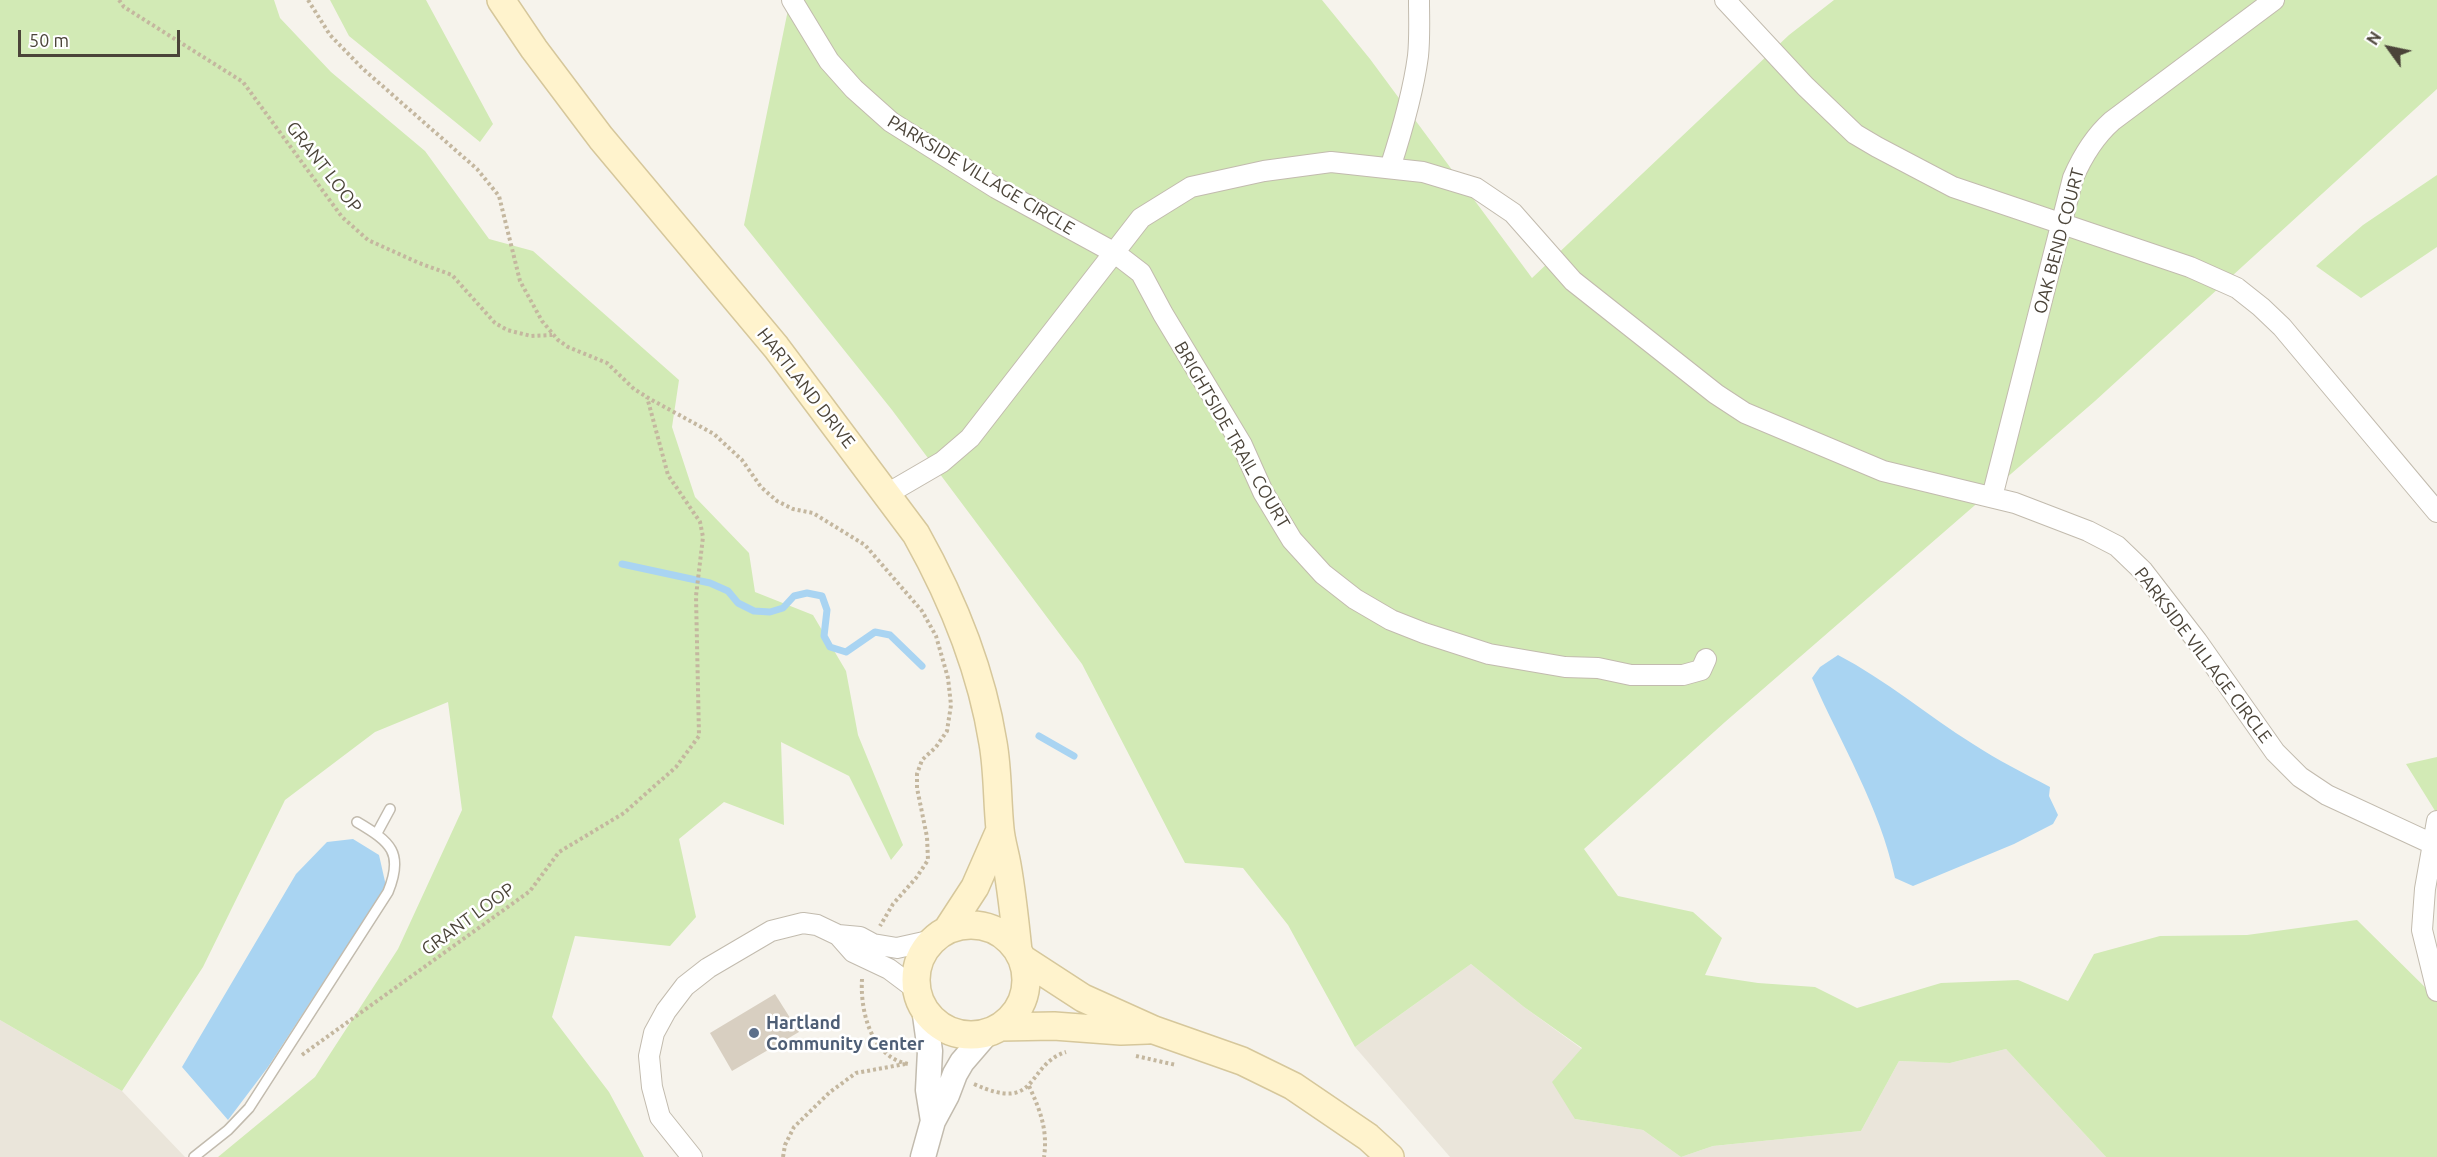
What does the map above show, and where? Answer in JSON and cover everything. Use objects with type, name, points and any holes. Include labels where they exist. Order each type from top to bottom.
[{"type":"main road","name":"HARTLAND DRIVE","points":[[501,0],[534,50],[601,138],[776,347],[916,534],[956,610],[970,650],[994,743],[999,787],[1000,830],[1020,955],[1026,977],[1024,995],[1016,1012],[994,1030]]},
{"type":"main road","name":"HARTLAND DRIVE","points":[[921,999],[917,972],[922,955],[940,935],[975,887],[1000,830]]},
{"type":"main road","points":[[940,935],[965,925],[983,926],[1000,932],[1020,955],[1083,998],[1154,1030],[1242,1060],[1293,1086],[1368,1137],[1390,1157]]},
{"type":"main road","points":[[921,999],[935,1022],[951,1031],[969,1035],[994,1030],[1054,1026],[1121,1031],[1154,1030]]},
{"type":"street","name":"PARKSIDE VILLAGE CIRCLE","points":[[792,0],[830,61],[854,89],[891,122],[996,188],[1115,253]]},
{"type":"street","points":[[1390,168],[1404,126],[1414,78],[1419,42],[1419,0]]},
{"type":"street","points":[[1725,0],[1805,86],[1855,134],[1927,175],[1953,187],[2190,267],[2237,288],[2282,327],[2437,512]]},
{"type":"street","name":"OAK BEND COURT","points":[[1992,497],[2073,178],[2084,153],[2099,132],[2274,0]]},
{"type":"street","name":"PARKSIDE VILLAGE CIRCLE","points":[[886,494],[942,462],[970,438],[1141,218],[1191,187],[1264,171],[1320,163],[1343,163],[1423,172],[1476,188],[1514,213],[1573,281],[1716,394],[1745,413],[1883,471],[2015,503],[2088,531],[2117,546],[2143,571],[2197,640],[2275,752],[2300,777],[2327,795],[2435,845]]},
{"type":"street","name":"BRIGHTSIDE TRAIL COURT","points":[[1115,253],[1141,273],[1179,341],[1232,426],[1263,492],[1292,540],[1323,574],[1355,599],[1391,620],[1424,633],[1489,654],[1538,663],[1598,668],[1630,675],[1683,675],[1701,670],[1706,659]]},
{"type":"street","points":[[2437,821],[2435,845],[2425,889],[2422,930],[2437,991]]},
{"type":"street","points":[[692,1157],[660,1117],[652,1087],[649,1056],[654,1033],[666,1011],[685,986],[708,968],[771,931],[803,923],[816,925],[838,935],[860,937],[873,944],[897,948],[940,935]]},
{"type":"street","points":[[838,935],[853,952],[889,969],[921,999]]},
{"type":"street","name":"HARTLAND DRIVE","points":[[921,999],[930,1051],[928,1090],[933,1121]]},
{"type":"street","name":"HARTLAND DRIVE","points":[[923,1157],[933,1121],[962,1062],[994,1030]]},
{"type":"lane","points":[[376,833],[390,809]]},
{"type":"lane","points":[[194,1157],[228,1130],[249,1108],[388,892],[396,871],[394,854],[376,833],[357,822]]},
{"type":"path","name":"GRANT LOOP","points":[[119,0],[124,7],[243,82],[342,217],[368,240],[452,275],[495,323],[507,330],[531,336],[553,335]]},
{"type":"path","points":[[308,0],[330,35],[477,169],[499,196],[520,281],[542,321],[553,335],[568,347],[607,363],[634,389],[646,397],[714,434],[742,460],[761,487],[777,501],[793,509],[813,513],[865,545],[922,611],[936,636],[948,678],[951,705],[947,731],[936,747],[922,760],[917,774],[917,788],[927,837],[928,860],[916,878],[893,904],[880,927]]},
{"type":"path","name":"GRANT LOOP","points":[[266,1081],[530,891],[559,852],[624,813],[676,767],[699,736],[696,596],[703,537],[700,522],[668,475],[646,397]]},
{"type":"path","points":[[863,973],[861,988],[864,1011],[872,1035],[888,1055],[905,1064]]},
{"type":"path","points":[[973,1083],[999,1094],[1015,1093],[1029,1086],[1050,1061],[1071,1051]]},
{"type":"path","points":[[1134,1056],[1180,1066]]},
{"type":"path","points":[[783,1157],[785,1145],[794,1126],[830,1092],[856,1073],[905,1064],[914,1065]]},
{"type":"path","points":[[1029,1086],[1042,1115],[1046,1140],[1044,1157]]},
{"type":"shaded area","points":[[1471,964],[1524,1007],[1582,1049],[1575,1119],[1643,1130],[1681,1157],[1450,1157],[1355,1047]]},
{"type":"shaded area","points":[[0,1020],[122,1091],[185,1157],[0,1157]]},
{"type":"shaded area","points":[[2006,1049],[2106,1157],[1681,1157],[1713,1146],[1861,1131],[1899,1061],[1950,1063]]},
{"type":"green space","points":[[0,0],[274,0],[280,18],[331,72],[425,151],[489,239],[533,251],[679,380],[672,427],[695,497],[749,553],[755,592],[813,615],[846,671],[858,735],[903,845],[891,860],[849,776],[781,742],[784,825],[724,802],[679,839],[696,917],[670,946],[575,936],[552,1017],[609,1092],[644,1157],[218,1157],[315,1077],[398,949],[462,810],[448,702],[375,732],[285,800],[203,967],[122,1091],[0,1020]]},
{"type":"green space","points":[[330,0],[426,0],[493,124],[480,142],[349,36]]},
{"type":"green space","points":[[790,0],[1322,0],[1370,59],[1532,278],[1789,35],[1834,0],[2437,0],[2437,89],[2095,401],[1725,722],[1584,849],[1618,896],[1693,912],[1722,938],[1705,975],[1758,983],[1815,987],[1857,1008],[1941,983],[2018,980],[2068,1001],[2094,954],[2160,936],[2247,935],[2357,920],[2437,999],[2437,1157],[2106,1157],[2006,1049],[1950,1063],[1899,1061],[1861,1131],[1713,1146],[1681,1157],[1643,1130],[1575,1119],[1552,1082],[1582,1048],[1524,1007],[1471,964],[1355,1047],[1288,925],[1243,868],[1185,863],[1082,664],[892,410],[744,225]]},
{"type":"green space","points":[[2437,175],[2437,247],[2361,298],[2316,266],[2363,225]]},
{"type":"green space","points":[[2437,757],[2437,814],[2406,764]]},
{"type":"water","points":[[1838,655],[1873,675],[1982,750],[2050,787],[2049,796],[2058,815],[2053,824],[2014,844],[1913,886],[1895,878],[1870,801],[1812,678],[1820,667]]},
{"type":"water","points":[[353,839],[379,855],[386,886],[268,1067],[228,1120],[182,1067],[296,874],[327,842]]},
{"type":"building","name":"Hartland Community Center","points":[[775,994],[799,1032],[732,1071],[710,1033]]},
{"type":"waterway","points":[[622,564],[710,583],[728,591],[738,603],[754,611],[770,612],[783,608],[794,596],[807,593],[822,596],[827,610],[824,636],[830,647],[846,652],[875,632],[890,635],[922,666]]},
{"type":"waterway","points":[[1039,736],[1074,756]]},
{"type":"place","name":"Hartland Community Center","points":[[754,1033]]}]
